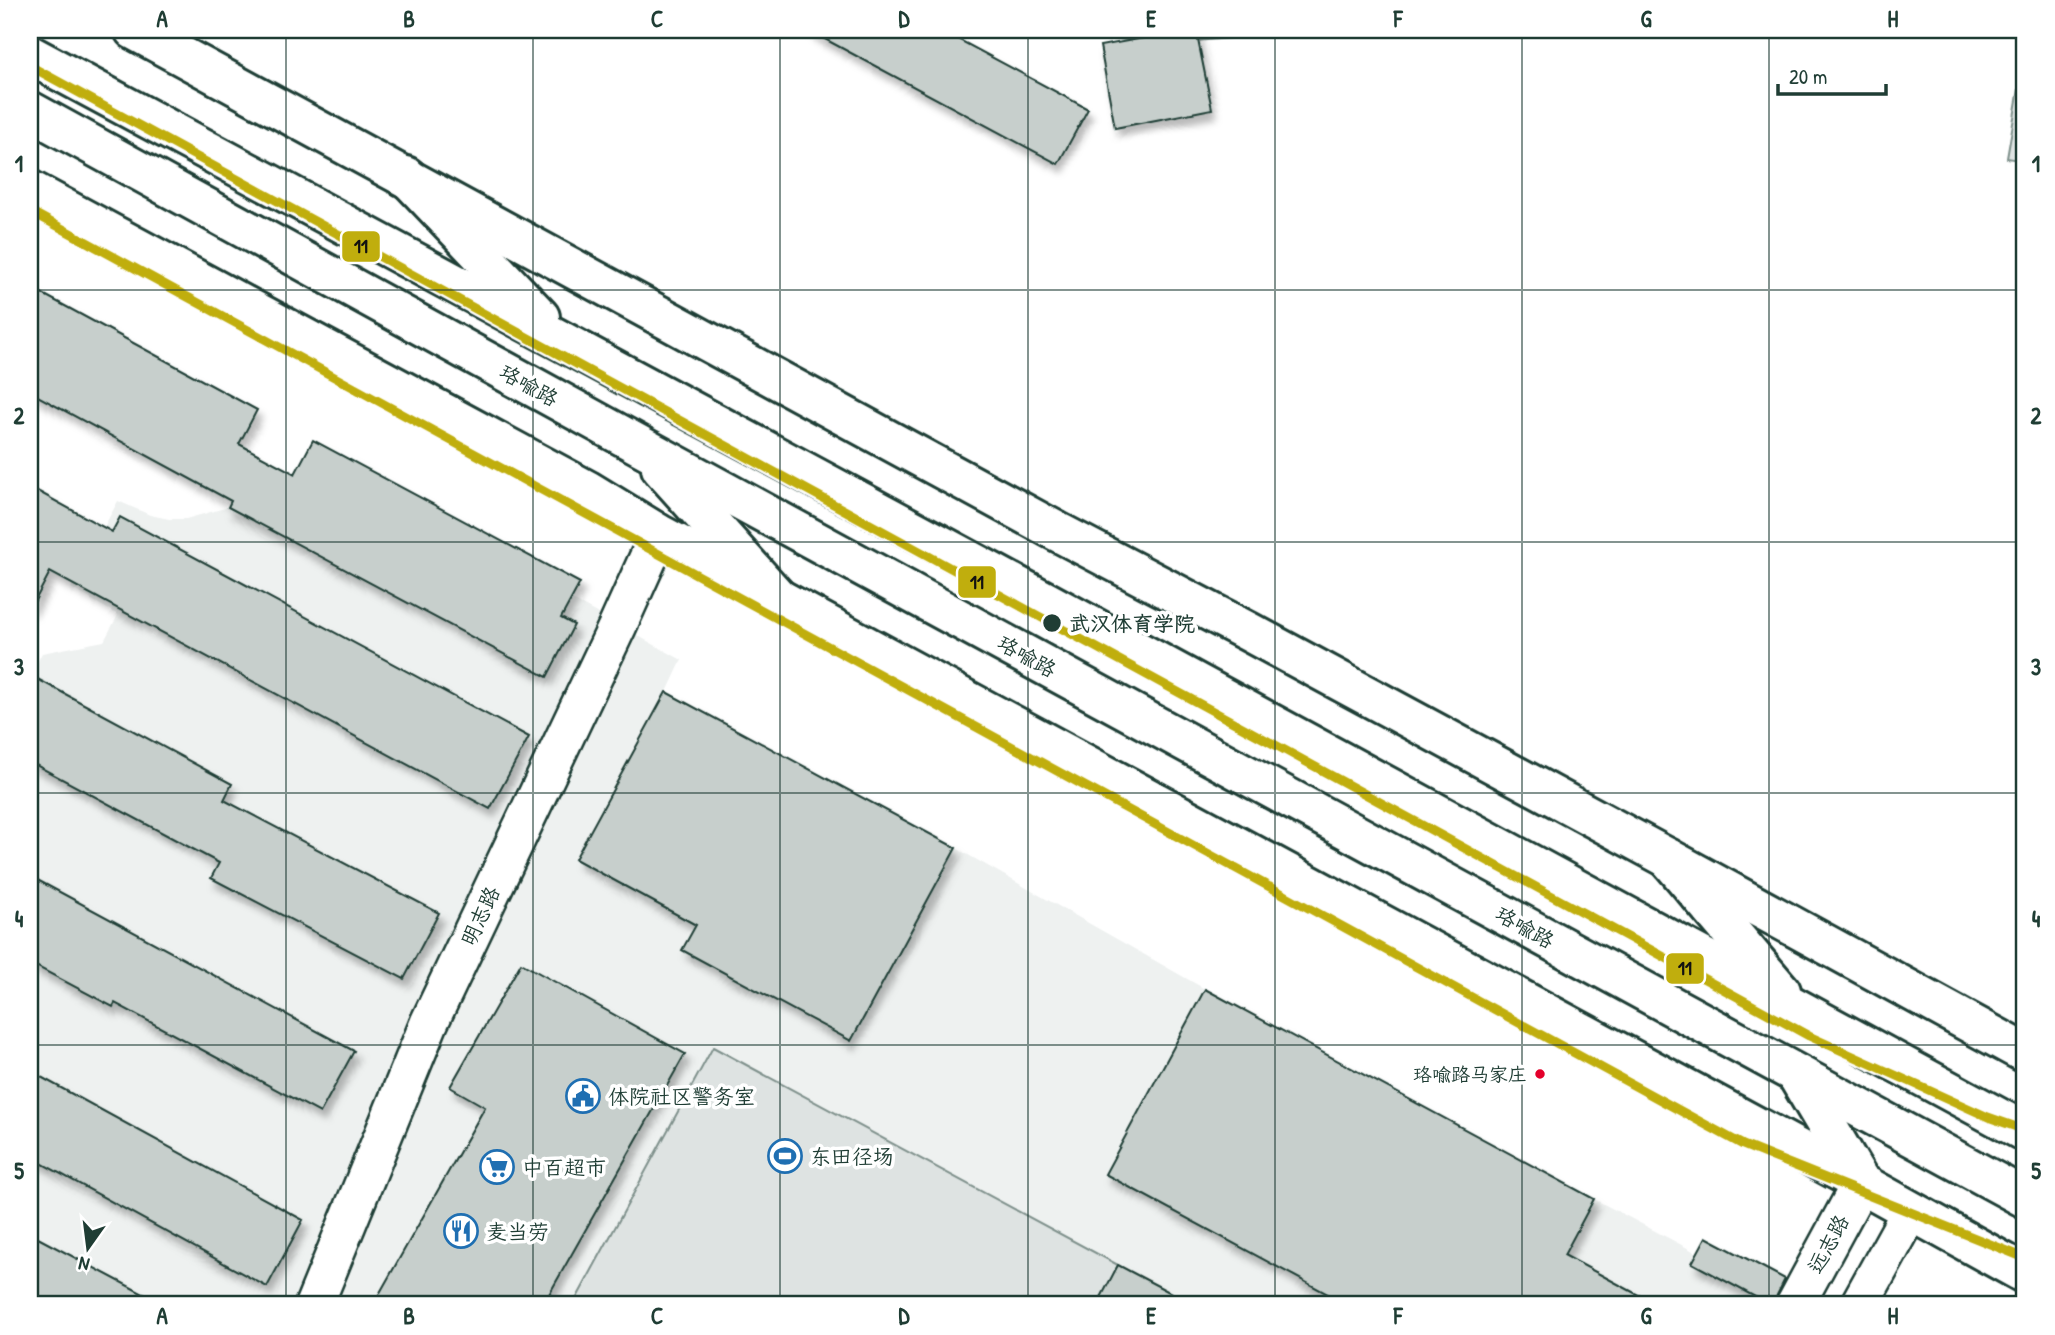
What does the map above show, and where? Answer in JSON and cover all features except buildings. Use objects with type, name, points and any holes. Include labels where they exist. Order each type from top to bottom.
[{"type":"main road","points":[[134,30],[2025,1053]]},
{"type":"main road","points":[[30,55],[1048,602],[2025,1132]]},
{"type":"main road","name":"珞喻路","points":[[30,111],[640,446],[2025,1198]]},
{"type":"main road","points":[[406,176],[563,342]]},
{"type":"main road","points":[[30,190],[587,490],[659,534],[2025,1274]]},
{"type":"main road","points":[[640,446],[778,598]]},
{"type":"main road","points":[[1668,858],[1796,1008]]},
{"type":"main road","points":[[1797,1075],[1861,1183]]},
{"type":"street","name":"明志路","points":[[314,1305],[429,1023],[607,650],[659,534]]},
{"type":"street","name":"远志路","points":[[1795,1305],[1861,1183]]},
{"type":"street","points":[[1858,1305],[1911,1211]]},
{"type":"shaded area","points":[[1043,30],[1322,30],[1161,44]]},
{"type":"shaded area","points":[[2025,54],[2025,161],[2007,158]]},
{"type":"shaded area","points":[[118,501],[150,515],[169,519],[186,519],[228,507],[546,677],[574,626],[561,618],[571,599],[682,660],[667,692],[956,848],[1205,989],[1594,1199],[1697,1253],[1706,1237],[1832,1305],[30,1305],[30,676],[42,653],[104,641],[118,615],[71,588]]},
{"type":"shaded area","name":"东田径场","points":[[713,1047],[1118,1265],[1099,1305],[573,1305]]},
{"type":"transit line","name":"11","points":[[30,66],[1809,1036],[1988,1117],[2025,1130]]},
{"type":"transit line","name":"11","points":[[30,211],[1743,1145],[2025,1258]]},
{"type":"place","name":"武汉体育学院","points":[[1052,623]]},
{"type":"place","name":"珞喻路马家庄","points":[[1540,1074]]},
{"type":"place","name":"体院社区警务室","points":[[583,1096]]},
{"type":"place","name":"东田径场","points":[[785,1156]]},
{"type":"place","name":"中百超市","points":[[497,1167]]},
{"type":"place","name":"麦当劳","points":[[461,1231]]}]
